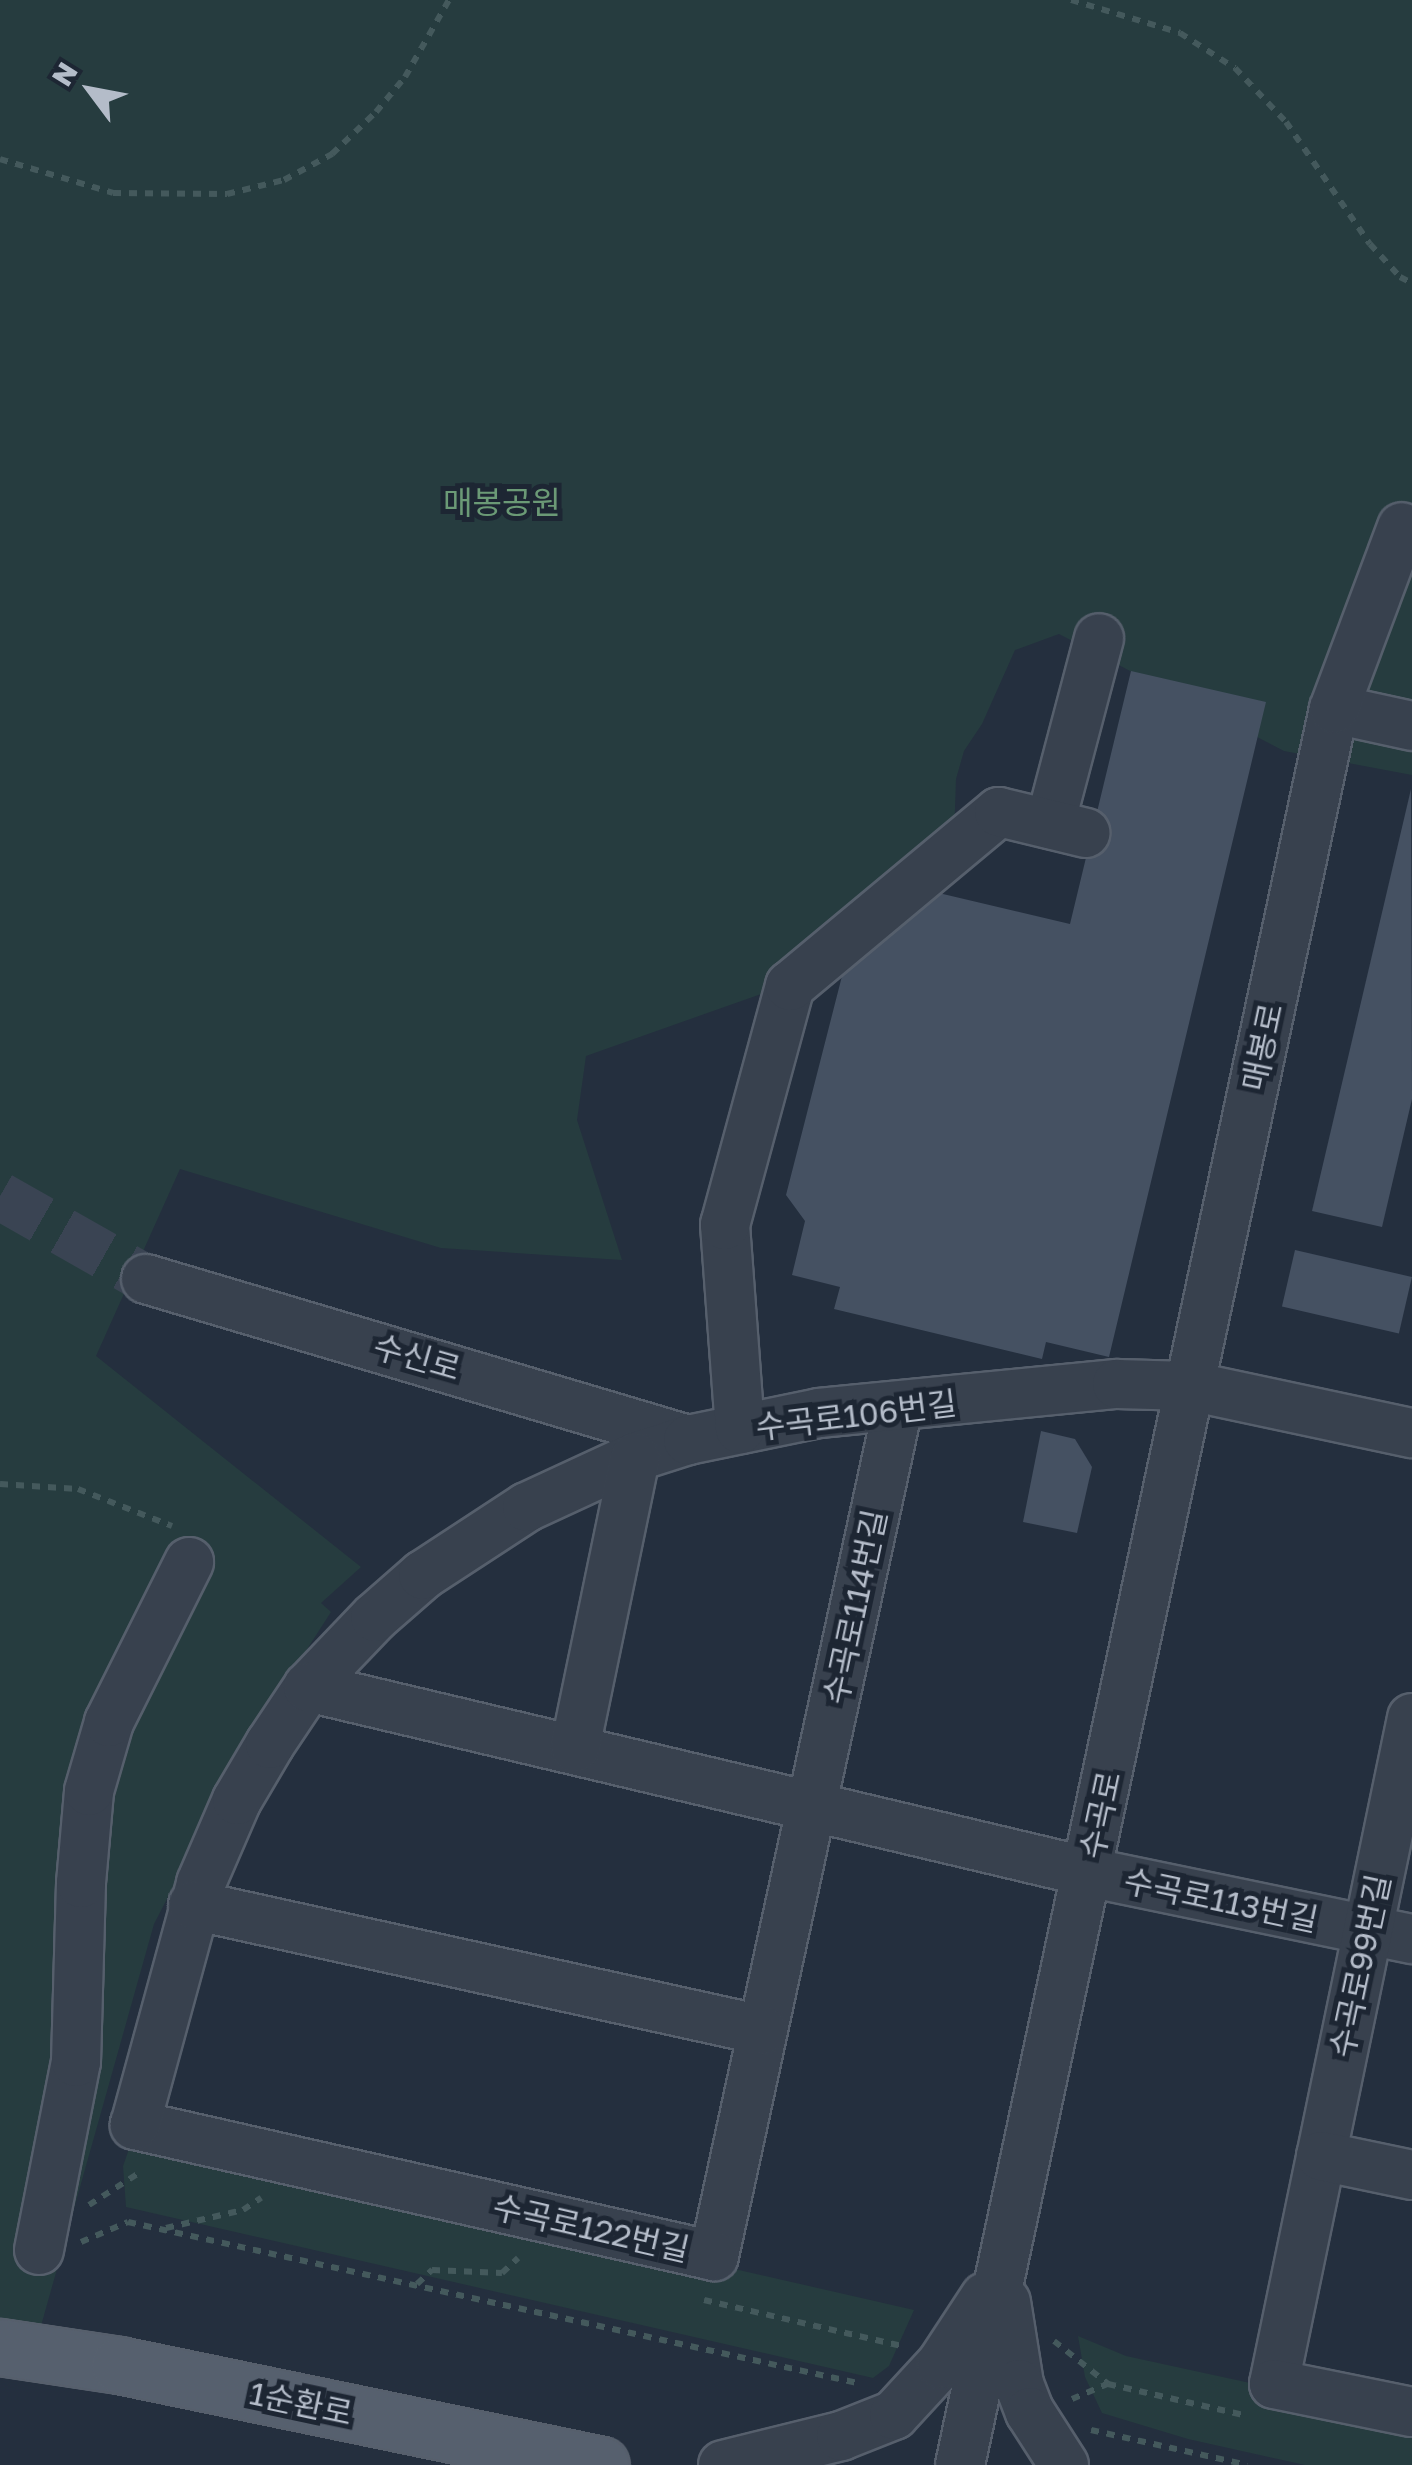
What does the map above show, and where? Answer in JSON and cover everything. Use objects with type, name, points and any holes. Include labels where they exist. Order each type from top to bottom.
[{"type":"main road","name":"1순환로","points":[[0,2347],[119,2364],[601,2465]]},
{"type":"street","name":"매봉로","points":[[1190,1386],[1334,708],[1402,527]]},
{"type":"street","points":[[740,1429],[725,1225],[790,986],[1000,812],[1068,828],[1099,638]]},
{"type":"street","points":[[1334,708],[1412,726]]},
{"type":"street","name":"수신로","points":[[146,1279],[688,1440]]},
{"type":"street","name":"수곡로106번길","points":[[139,2148],[193,1905],[236,1800],[308,1687],[423,1575],[527,1507],[636,1457],[688,1440],[819,1413],[1117,1384],[1190,1386]]},
{"type":"street","points":[[1190,1386],[1412,1433]]},
{"type":"street","name":"수곡로","points":[[960,2465],[1190,1386]]},
{"type":"street","name":"수곡로114번길","points":[[810,1806],[898,1408]]},
{"type":"street","points":[[575,1748],[636,1457]]},
{"type":"street","points":[[57,2248],[76,2062],[81,1883],[89,1791],[109,1722],[189,1562]]},
{"type":"street","points":[[308,1687],[1088,1872]]},
{"type":"street","name":"수곡로99번길","points":[[1412,1718],[1390,1934],[1321,2156],[1274,2384],[1412,2412]]},
{"type":"street","name":"수곡로122번길","points":[[139,2148],[714,2256],[810,1806]]},
{"type":"street","name":"수곡로113번길","points":[[1088,1872],[1390,1934]]},
{"type":"street","points":[[193,1905],[762,2030]]},
{"type":"street","points":[[1321,2156],[1412,2175]]},
{"type":"street","points":[[1001,2274],[1020,2384],[1030,2412],[1072,2446]]},
{"type":"street","points":[[723,2465],[840,2436],[894,2415],[941,2364],[1001,2274]]},
{"type":"path","points":[[0,159],[114,193],[226,194],[284,180],[332,154],[376,112],[405,77],[449,0]]},
{"type":"path","points":[[1071,0],[1180,34],[1235,68],[1286,122],[1370,244],[1400,277],[1412,283]]},
{"type":"path","points":[[0,1484],[78,1489],[149,1514],[170,1524],[183,1540],[189,1562]]},
{"type":"path","points":[[88,2206],[139,2148]]},
{"type":"path","points":[[165,2229],[192,2219],[243,2210],[261,2198]]},
{"type":"path","points":[[57,2248],[128,2222],[874,2386]]},
{"type":"path","points":[[417,2284],[432,2270],[502,2273],[518,2258]]},
{"type":"path","points":[[1053,2340],[1108,2384],[1054,2407]]},
{"type":"path","points":[[1072,2446],[1248,2465]]},
{"type":"green space","name":"매봉공원","points":[[0,0],[1412,0],[1412,775],[1284,751],[1059,634],[1015,650],[982,724],[964,751],[956,779],[953,867],[823,972],[586,1056],[577,1120],[622,1260],[441,1248],[180,1169],[96,1356],[361,1567],[321,1603],[331,1612],[253,1733],[154,1924],[39,2333],[0,2331]]},
{"type":"green space","points":[[144,2134],[914,2310],[889,2366],[873,2378],[126,2207],[123,2166],[129,2149]]},
{"type":"green space","points":[[1078,2336],[1126,2356],[1412,2418],[1412,2465],[1305,2465],[1188,2439],[1102,2413],[1085,2377]]},
{"type":"building","points":[[1131,671],[1266,702],[1109,1357],[1046,1342],[1042,1359],[834,1309],[840,1287],[792,1275],[805,1221],[786,1195],[852,937],[926,890],[1070,924]]},
{"type":"building","points":[[1411,789],[1412,1099],[1382,1227],[1312,1211]]},
{"type":"building","points":[[1295,1250],[1412,1277],[1399,1334],[1282,1307]]},
{"type":"building","points":[[1041,1431],[1075,1439],[1092,1467],[1077,1533],[1023,1522]]},
{"type":"tunnel","points":[[0,1196],[146,1279]]}]
